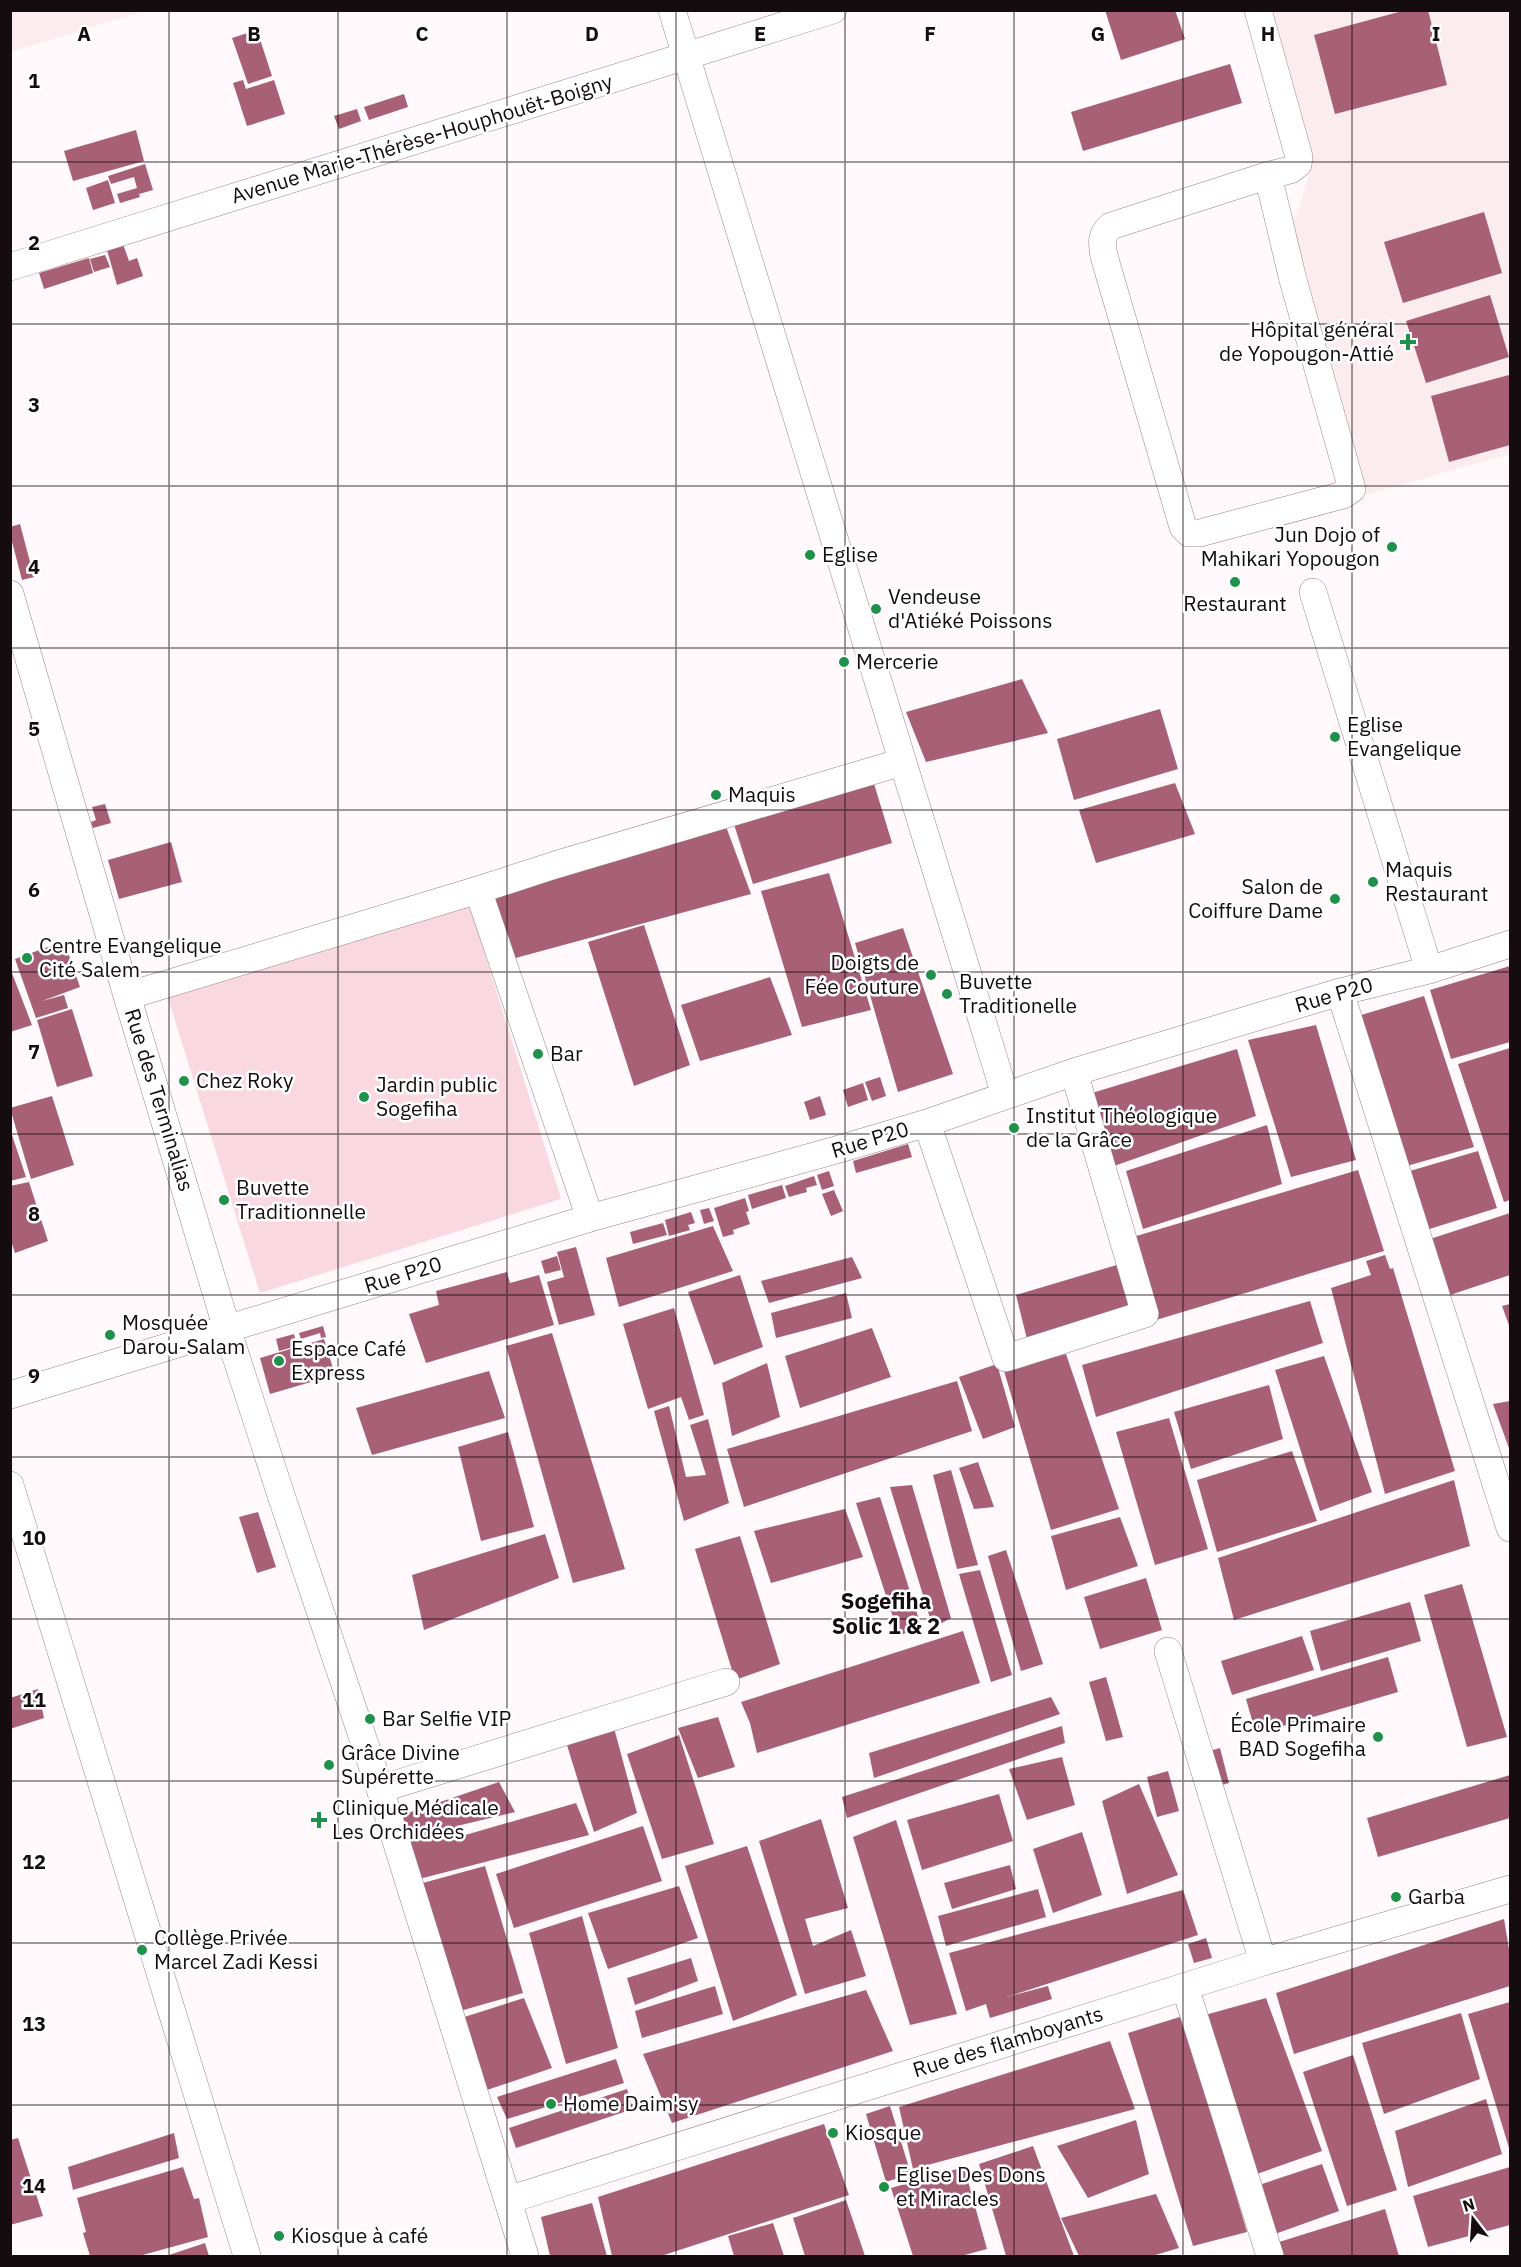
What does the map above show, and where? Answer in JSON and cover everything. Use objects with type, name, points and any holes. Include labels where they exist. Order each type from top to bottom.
[{"type":"street","points":[[672,10],[1005,1095]]},
{"type":"street","name":"Avenue Marie-Thérèse-Houphouët-Boigny","points":[[10,267],[833,10]]},
{"type":"street","points":[[1258,10],[1299,157],[1295,168],[1266,176],[1111,226],[1104,232],[1102,242],[1104,256],[1183,527],[1189,533],[1200,533],[1348,494],[1352,489],[1266,176]]},
{"type":"street","points":[[1313,592],[1429,970]]},
{"type":"street","name":"Rue des Terminalias","points":[[10,594],[227,1329],[380,1789],[525,2256]]},
{"type":"street","points":[[128,996],[555,865],[902,762]]},
{"type":"street","points":[[478,890],[590,1218]]},
{"type":"street","name":"Rue P20","points":[[10,1395],[590,1218],[927,1123],[1074,1072],[1340,992],[1429,970],[1510,944]]},
{"type":"street","points":[[1340,992],[1510,1528]]},
{"type":"street","points":[[927,1123],[1006,1358],[1145,1314],[1074,1072]]},
{"type":"street","points":[[10,1485],[247,2256]]},
{"type":"street","points":[[1168,1651],[1263,1962]]},
{"type":"street","points":[[380,1789],[726,1682]]},
{"type":"street","name":"Rue des flamboyants","points":[[508,2200],[1263,1962],[1510,1889]]},
{"type":"street","points":[[1185,1987],[1270,2256]]},
{"type":"shaded area","points":[[11,10],[144,10],[144,11],[11,52]]},
{"type":"shaded area","name":"Hôpital général de Yopougon-Attié","points":[[1271,11],[1510,11],[1510,454],[1358,497],[1268,231],[1297,215],[1307,181],[1310,149]]},
{"type":"shaded area","name":"Jardin public Sogefiha","points":[[468,900],[561,1199],[260,1293],[167,995]]},
{"type":"building","points":[[1105,10],[1175,10],[1185,39],[1121,60]]},
{"type":"building","points":[[1406,10],[1428,10],[1447,85],[1335,114],[1314,35]]},
{"type":"building","points":[[257,30],[272,76],[248,84],[232,38]]},
{"type":"building","points":[[1230,64],[1242,103],[1083,151],[1071,112]]},
{"type":"building","points":[[243,80],[246,89],[274,80],[285,114],[247,126],[233,83]]},
{"type":"building","points":[[404,94],[408,107],[369,120],[364,107]]},
{"type":"building","points":[[357,109],[361,121],[339,129],[334,116]]},
{"type":"building","points":[[136,130],[144,161],[73,181],[64,151]]},
{"type":"building","points":[[145,164],[153,190],[120,203],[117,194],[137,188],[134,177],[111,184],[108,176]]},
{"type":"building","points":[[108,180],[115,203],[93,210],[86,188]]},
{"type":"building","points":[[1484,212],[1502,273],[1403,303],[1384,242]]},
{"type":"building","points":[[123,244],[129,261],[137,258],[143,276],[117,285],[107,250]]},
{"type":"building","points":[[105,255],[110,267],[94,272],[90,259]]},
{"type":"building","points":[[89,258],[93,273],[44,289],[39,273]]},
{"type":"building","points":[[1490,295],[1509,357],[1426,383],[1406,321]]},
{"type":"building","points":[[1509,375],[1510,445],[1449,462],[1431,396]]},
{"type":"building","points":[[20,524],[34,577],[22,580],[10,534],[10,527]]},
{"type":"building","points":[[1022,679],[1048,733],[926,762],[906,712]]},
{"type":"building","points":[[1160,709],[1178,769],[1074,800],[1057,739]]},
{"type":"building","points":[[872,777],[892,843],[753,884],[732,818]]},
{"type":"building","points":[[1175,783],[1195,834],[1096,863],[1079,810]]},
{"type":"building","points":[[105,804],[111,823],[93,828],[91,822],[96,820],[92,807]]},
{"type":"building","points":[[724,821],[751,894],[512,959],[490,893]]},
{"type":"building","points":[[171,842],[182,882],[119,899],[108,860]]},
{"type":"building","points":[[829,873],[871,1010],[802,1027],[761,891]]},
{"type":"building","points":[[644,925],[690,1065],[634,1086],[588,942]]},
{"type":"building","points":[[903,928],[953,1074],[898,1092],[855,943]]},
{"type":"building","points":[[64,941],[80,987],[42,1001],[64,995],[68,1008],[36,1018],[15,959]]},
{"type":"building","points":[[1510,966],[1510,1042],[1451,1059],[1430,990]]},
{"type":"building","points":[[10,968],[32,1025],[10,1032]]},
{"type":"building","points":[[770,977],[792,1035],[700,1061],[681,1005]]},
{"type":"building","points":[[1424,996],[1474,1147],[1403,1167],[1358,1016]]},
{"type":"building","points":[[72,1009],[93,1076],[57,1087],[37,1020]]},
{"type":"building","points":[[1316,1025],[1356,1160],[1291,1177],[1248,1040]]},
{"type":"building","points":[[1510,1048],[1510,1200],[1504,1202],[1458,1064]]},
{"type":"building","points":[[1237,1049],[1256,1116],[1114,1166],[1092,1093]]},
{"type":"building","points":[[880,1077],[886,1096],[872,1101],[865,1082]]},
{"type":"building","points":[[863,1083],[868,1100],[848,1107],[843,1090]]},
{"type":"building","points":[[52,1096],[74,1165],[31,1179],[10,1108]]},
{"type":"building","points":[[820,1096],[826,1115],[810,1120],[804,1102]]},
{"type":"building","points":[[1267,1125],[1282,1184],[1143,1229],[1126,1171]]},
{"type":"building","points":[[10,1129],[26,1177],[10,1181]]},
{"type":"building","points":[[908,1144],[912,1157],[856,1173],[853,1161]]},
{"type":"building","points":[[1478,1151],[1497,1208],[1423,1231],[1403,1173]]},
{"type":"building","points":[[1358,1170],[1384,1251],[1156,1320],[1133,1237]]},
{"type":"building","points":[[829,1171],[834,1186],[822,1190],[817,1175]]},
{"type":"building","points":[[814,1176],[817,1185],[806,1188],[807,1192],[789,1197],[785,1186]]},
{"type":"building","points":[[29,1182],[48,1241],[15,1253],[10,1238],[10,1186]]},
{"type":"building","points":[[782,1185],[786,1198],[752,1209],[748,1195]]},
{"type":"building","points":[[834,1190],[843,1211],[831,1216],[822,1194]]},
{"type":"building","points":[[745,1198],[750,1224],[733,1230],[734,1234],[723,1237],[714,1208]]},
{"type":"building","points":[[709,1208],[714,1221],[704,1224],[700,1210]]},
{"type":"building","points":[[691,1212],[695,1223],[688,1225],[690,1230],[669,1236],[665,1220]]},
{"type":"building","points":[[1510,1213],[1510,1275],[1444,1297],[1430,1239]]},
{"type":"building","points":[[663,1223],[667,1235],[633,1244],[630,1232]]},
{"type":"building","points":[[713,1226],[733,1271],[619,1307],[606,1258]]},
{"type":"building","points":[[576,1247],[595,1315],[559,1325],[547,1282],[564,1277],[557,1252]]},
{"type":"building","points":[[1385,1255],[1390,1269],[1393,1268],[1455,1471],[1385,1494],[1331,1288],[1371,1275],[1366,1261]]},
{"type":"building","points":[[557,1256],[561,1270],[545,1274],[541,1261]]},
{"type":"building","points":[[852,1257],[862,1278],[769,1303],[761,1281]]},
{"type":"building","points":[[1120,1264],[1135,1311],[1028,1343],[1016,1295]]},
{"type":"building","points":[[507,1272],[510,1283],[539,1275],[554,1325],[426,1363],[409,1314],[439,1305],[436,1291]]},
{"type":"building","points":[[740,1275],[763,1347],[714,1365],[688,1292]]},
{"type":"building","points":[[846,1293],[852,1318],[776,1338],[771,1313]]},
{"type":"building","points":[[1310,1301],[1323,1343],[1096,1417],[1082,1365]]},
{"type":"building","points":[[1510,1304],[1510,1328],[1502,1306]]},
{"type":"building","points":[[674,1308],[704,1415],[689,1420],[681,1397],[648,1409],[623,1324]]},
{"type":"building","points":[[323,1326],[326,1337],[321,1338],[320,1333],[301,1339],[299,1333]]},
{"type":"building","points":[[872,1328],[891,1377],[800,1408],[785,1356]]},
{"type":"building","points":[[552,1333],[625,1569],[573,1583],[506,1346]]},
{"type":"building","points":[[294,1334],[297,1346],[279,1351],[276,1339]]},
{"type":"building","points":[[324,1339],[335,1375],[270,1394],[260,1358]]},
{"type":"building","points":[[1066,1354],[1119,1509],[1051,1530],[1004,1371]]},
{"type":"building","points":[[1324,1356],[1372,1492],[1320,1511],[1275,1370]]},
{"type":"building","points":[[767,1363],[780,1417],[732,1436],[722,1383]]},
{"type":"building","points":[[997,1364],[1015,1427],[983,1439],[959,1377]]},
{"type":"building","points":[[489,1371],[505,1418],[372,1455],[356,1408]]},
{"type":"building","points":[[957,1381],[972,1431],[744,1507],[727,1449]]},
{"type":"building","points":[[1269,1385],[1283,1439],[1191,1469],[1174,1412]]},
{"type":"building","points":[[1510,1401],[1510,1451],[1493,1404]]},
{"type":"building","points":[[669,1406],[686,1477],[706,1475],[690,1425],[708,1419],[729,1503],[684,1521],[654,1411]]},
{"type":"building","points":[[1169,1418],[1208,1549],[1155,1565],[1116,1432]]},
{"type":"building","points":[[508,1432],[534,1527],[481,1541],[458,1447]]},
{"type":"building","points":[[1292,1451],[1317,1521],[1217,1552],[1197,1480]]},
{"type":"building","points":[[978,1462],[994,1507],[974,1509],[959,1468]]},
{"type":"building","points":[[951,1470],[978,1565],[957,1569],[933,1475]]},
{"type":"building","points":[[1454,1480],[1470,1546],[1234,1620],[1218,1558]]},
{"type":"building","points":[[912,1485],[951,1618],[933,1628],[890,1487]]},
{"type":"building","points":[[880,1497],[921,1626],[899,1636],[856,1503]]},
{"type":"building","points":[[845,1509],[863,1557],[771,1583],[754,1531]]},
{"type":"building","points":[[258,1512],[276,1567],[257,1573],[239,1517]]},
{"type":"building","points":[[1120,1517],[1138,1566],[1066,1590],[1051,1536]]},
{"type":"building","points":[[545,1534],[559,1578],[424,1630],[412,1575]]},
{"type":"building","points":[[740,1536],[780,1664],[735,1680],[695,1549]]},
{"type":"building","points":[[1006,1550],[1043,1664],[1021,1671],[988,1556]]},
{"type":"building","points":[[980,1570],[1012,1675],[991,1682],[959,1574]]},
{"type":"building","points":[[1146,1578],[1162,1630],[1100,1649],[1084,1597]]},
{"type":"building","points":[[1462,1584],[1507,1737],[1467,1747],[1424,1595]]},
{"type":"building","points":[[1410,1602],[1421,1641],[1321,1671],[1310,1631]]},
{"type":"building","points":[[963,1631],[980,1683],[757,1753],[750,1723],[741,1702]]},
{"type":"building","points":[[1302,1636],[1314,1670],[1232,1695],[1221,1661]]},
{"type":"building","points":[[1388,1657],[1398,1692],[1256,1734],[1246,1699]]},
{"type":"building","points":[[1106,1677],[1123,1737],[1106,1741],[1089,1682]]},
{"type":"building","points":[[38,1689],[44,1718],[10,1729],[10,1698]]},
{"type":"building","points":[[1051,1697],[1060,1714],[874,1778],[869,1753]]},
{"type":"building","points":[[718,1717],[735,1767],[698,1778],[678,1728]]},
{"type":"building","points":[[1062,1726],[1065,1743],[847,1818],[842,1797]]},
{"type":"building","points":[[614,1728],[637,1813],[594,1832],[566,1742]]},
{"type":"building","points":[[679,1735],[714,1844],[662,1859],[627,1754]]},
{"type":"building","points":[[1220,1748],[1229,1783],[1215,1787],[1206,1752]]},
{"type":"building","points":[[1062,1757],[1075,1805],[1027,1820],[1009,1769]]},
{"type":"building","points":[[1168,1771],[1179,1811],[1157,1817],[1147,1777]]},
{"type":"building","points":[[1510,1775],[1510,1818],[1378,1857],[1367,1818]]},
{"type":"building","points":[[499,1782],[515,1812],[457,1826],[462,1836],[576,1803],[589,1835],[419,1879],[399,1816]]},
{"type":"building","points":[[1139,1784],[1178,1875],[1127,1894],[1102,1801]]},
{"type":"building","points":[[999,1794],[1013,1841],[922,1870],[907,1820]]},
{"type":"building","points":[[821,1819],[848,1908],[805,1919],[813,1946],[851,1930],[866,1976],[805,1994],[759,1841]]},
{"type":"building","points":[[896,1820],[957,2014],[910,2025],[853,1837]]},
{"type":"building","points":[[643,1826],[662,1881],[514,1928],[496,1874]]},
{"type":"building","points":[[1082,1832],[1102,1895],[1053,1913],[1033,1849]]},
{"type":"building","points":[[747,1846],[797,1995],[733,2021],[685,1866]]},
{"type":"building","points":[[1010,1865],[1016,1889],[952,1909],[944,1883]]},
{"type":"building","points":[[485,1866],[523,1993],[460,2011],[419,1884]]},
{"type":"building","points":[[679,1886],[698,1938],[608,1969],[588,1913]]},
{"type":"building","points":[[1038,1889],[1046,1917],[946,1946],[938,1916]]},
{"type":"building","points":[[1183,1890],[1198,1935],[1007,1997],[1048,1986],[1052,1999],[990,2018],[986,2004],[966,2011],[949,1953]]},
{"type":"building","points":[[582,1916],[618,2048],[566,2064],[529,1933]]},
{"type":"building","points":[[1504,1919],[1510,1955],[1510,1986],[1294,2054],[1276,1993]]},
{"type":"building","points":[[1206,1938],[1212,1958],[1194,1963],[1188,1944]]},
{"type":"building","points":[[691,1958],[698,1981],[635,2005],[627,1978]]},
{"type":"building","points":[[715,1986],[723,2014],[642,2038],[635,2011]]},
{"type":"building","points":[[866,1990],[893,2051],[672,2123],[643,2054]]},
{"type":"building","points":[[524,1998],[552,2068],[484,2091],[458,2019]]},
{"type":"building","points":[[1266,1998],[1322,2151],[1254,2175],[1205,2015]]},
{"type":"building","points":[[1510,2002],[1510,2151],[1468,2014]]},
{"type":"building","points":[[1461,2013],[1480,2079],[1384,2114],[1362,2043]]},
{"type":"building","points":[[1183,2016],[1247,2232],[1193,2246],[1128,2033]]},
{"type":"building","points":[[1110,2041],[1135,2109],[913,2169],[899,2107]]},
{"type":"building","points":[[1353,2055],[1397,2190],[1347,2206],[1303,2072]]},
{"type":"building","points":[[616,2059],[624,2083],[507,2119],[497,2097]]},
{"type":"building","points":[[627,2089],[633,2109],[516,2148],[509,2128]]},
{"type":"building","points":[[1486,2099],[1502,2154],[1408,2187],[1395,2131]]},
{"type":"building","points":[[890,2106],[911,2174],[886,2182],[866,2114]]},
{"type":"building","points":[[1136,2120],[1149,2174],[1088,2198],[1057,2146]]},
{"type":"building","points":[[824,2124],[849,2195],[661,2256],[612,2256],[598,2197]]},
{"type":"building","points":[[174,2133],[179,2158],[73,2190],[68,2167]]},
{"type":"building","points":[[18,2138],[43,2216],[10,2225],[10,2140]]},
{"type":"building","points":[[1033,2146],[1074,2256],[1006,2256],[979,2164]]},
{"type":"building","points":[[1322,2164],[1339,2211],[1275,2234],[1262,2184]]},
{"type":"building","points":[[183,2167],[194,2199],[199,2198],[208,2237],[139,2256],[90,2256],[83,2233],[86,2232],[77,2198]]},
{"type":"building","points":[[964,2167],[987,2249],[961,2256],[913,2256],[891,2188]]},
{"type":"building","points":[[1510,2167],[1510,2225],[1428,2247],[1413,2196]]},
{"type":"building","points":[[1156,2194],[1179,2248],[1152,2256],[1079,2256],[1061,2218]]},
{"type":"building","points":[[846,2200],[865,2256],[805,2256],[793,2218]]},
{"type":"building","points":[[592,2203],[607,2256],[550,2256],[541,2217]]},
{"type":"building","points":[[1385,2209],[1399,2256],[1283,2256],[1279,2242]]},
{"type":"building","points":[[773,2223],[784,2256],[734,2256],[728,2236]]},
{"type":"building","points":[[205,2243],[209,2256],[166,2256]]},
{"type":"place","name":"Hôpital général de Yopougon-Attié","points":[[1408,342]]},
{"type":"place","name":"Jun Dojo of Mahikari Yopougon","points":[[1392,547]]},
{"type":"place","name":"Eglise","points":[[810,555]]},
{"type":"place","name":"Restaurant","points":[[1235,582]]},
{"type":"place","name":"Vendeuse d'Atiéké Poissons","points":[[876,609]]},
{"type":"place","name":"Mercerie","points":[[844,662]]},
{"type":"place","name":"Eglise Evangelique","points":[[1335,737]]},
{"type":"place","name":"Maquis","points":[[716,795]]},
{"type":"place","name":"Maquis Restaurant","points":[[1373,882]]},
{"type":"place","name":"Salon de Coiffure Dame","points":[[1335,899]]},
{"type":"place","name":"Centre Evangelique Cité Salem","points":[[27,958]]},
{"type":"place","name":"Doigts de Fée Couture","points":[[931,975]]},
{"type":"place","name":"Buvette Traditionelle","points":[[947,994]]},
{"type":"place","name":"Bar","points":[[538,1054]]},
{"type":"place","name":"Chez Roky","points":[[184,1081]]},
{"type":"place","name":"Jardin public Sogefiha","points":[[364,1097]]},
{"type":"place","name":"Institut Théologique de la Grâce","points":[[1014,1128]]},
{"type":"place","name":"Buvette Traditionnelle","points":[[224,1200]]},
{"type":"place","name":"Mosquée Darou-Salam","points":[[110,1335]]},
{"type":"place","name":"Espace Café Express","points":[[279,1361]]},
{"type":"place","name":"Bar Selfie VIP","points":[[370,1719]]},
{"type":"place","name":"École Primaire BAD Sogefiha","points":[[1378,1737]]},
{"type":"place","name":"Grâce Divine Supérette","points":[[329,1765]]},
{"type":"place","name":"Clinique Médicale Les Orchidées","points":[[319,1820]]},
{"type":"place","name":"Garba","points":[[1396,1897]]},
{"type":"place","name":"Collège Privée Marcel Zadi Kessi","points":[[142,1950]]},
{"type":"place","name":"Home Daim'sy","points":[[551,2104]]},
{"type":"place","name":"Kiosque","points":[[833,2133]]},
{"type":"place","name":"Eglise Des Dons et Miracles","points":[[884,2187]]},
{"type":"place","name":"Kiosque à café","points":[[279,2236]]},
{"type":"district","name":"Sogefiha Solic 1 & 2","points":[[886,1614]]}]
